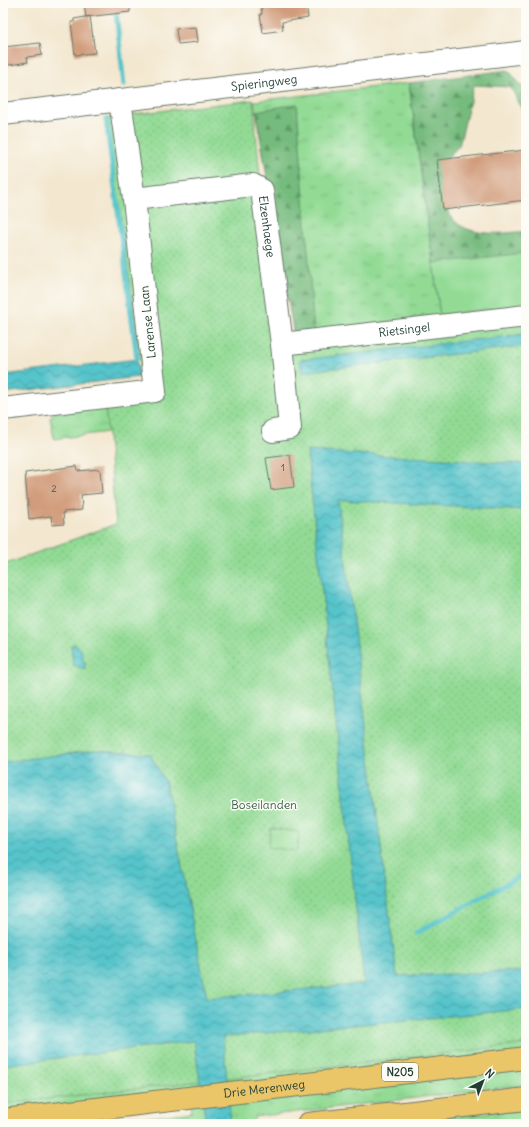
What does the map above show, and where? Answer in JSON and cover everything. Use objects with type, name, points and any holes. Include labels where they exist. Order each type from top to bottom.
[{"type":"highway","name":"Drie Merenweg","points":[[3,1120],[526,1058]]},
{"type":"highway","points":[[308,1124],[526,1099]]},
{"type":"street","name":"Spieringweg","points":[[3,114],[526,52]]},
{"type":"street","name":"Larense Laan","points":[[3,409],[155,391],[134,199],[120,100]]},
{"type":"street","name":"Elzenhaege","points":[[134,199],[253,185],[262,190],[282,344]]},
{"type":"street","name":"Rietsingel","points":[[282,344],[526,316]]},
{"type":"street","points":[[273,431],[290,428],[282,344]]},
{"type":"green space","points":[[508,70],[526,91],[526,115],[510,87],[474,85],[459,146],[440,165],[447,208],[452,218],[469,230],[480,232],[504,233],[526,231],[526,253],[433,263],[409,83]]},
{"type":"green space","points":[[409,83],[440,315],[294,335],[254,101]]},
{"type":"green space","name":"Boseilanden","points":[[253,100],[275,339],[526,313],[526,1044],[3,1104],[3,565],[116,524],[105,405],[146,399],[107,117]]},
{"type":"green space","points":[[297,104],[314,332],[294,334],[256,111]]},
{"type":"green space","points":[[526,253],[526,305],[440,315],[433,263]]},
{"type":"green space","points":[[105,405],[126,565],[3,565],[116,524],[108,432],[54,439],[50,418],[57,410]]},
{"type":"green space","points":[[271,828],[299,832],[297,851],[268,847]]},
{"type":"green space","points":[[526,1009],[526,1085],[254,1117],[254,1124],[92,1124],[192,1112],[189,1089],[3,1119],[3,1065]]},
{"type":"green space","points":[[526,1108],[526,1124],[391,1124]]},
{"type":"water","points":[[526,334],[526,346],[302,372],[300,360]]},
{"type":"water","points":[[137,359],[139,377],[3,393],[3,375]]},
{"type":"water","points":[[307,451],[526,464],[526,510],[338,500],[397,976],[526,971],[526,1009],[223,1037],[231,1124],[206,1124],[194,1041],[3,1065],[3,762],[97,750],[150,754],[166,784],[207,998],[364,984]]},
{"type":"water","points":[[75,644],[80,649],[83,660],[86,663],[84,669],[73,665],[71,645]]},
{"type":"building","points":[[84,3],[130,3],[130,12],[86,17]]},
{"type":"building","points":[[280,3],[306,3],[308,18],[282,22],[283,30],[263,33],[260,14],[262,14],[261,6]]},
{"type":"building","points":[[90,16],[95,53],[75,55],[71,22],[74,22],[74,19]]},
{"type":"building","points":[[196,27],[198,42],[178,44],[176,29]]},
{"type":"building","points":[[40,43],[42,55],[27,57],[28,62],[3,66],[3,47]]},
{"type":"building","points":[[526,150],[526,200],[443,210],[437,160]]},
{"type":"building","points":[[290,455],[294,487],[271,490],[266,458]]},
{"type":"building","points":[[77,466],[78,471],[100,469],[102,493],[81,495],[82,510],[63,512],[64,524],[52,525],[51,516],[29,519],[25,473]]},
{"type":"waterway","points":[[115,3],[124,85]]},
{"type":"waterway","points":[[106,119],[137,359]]},
{"type":"waterway","points":[[416,933],[526,873]]}]
